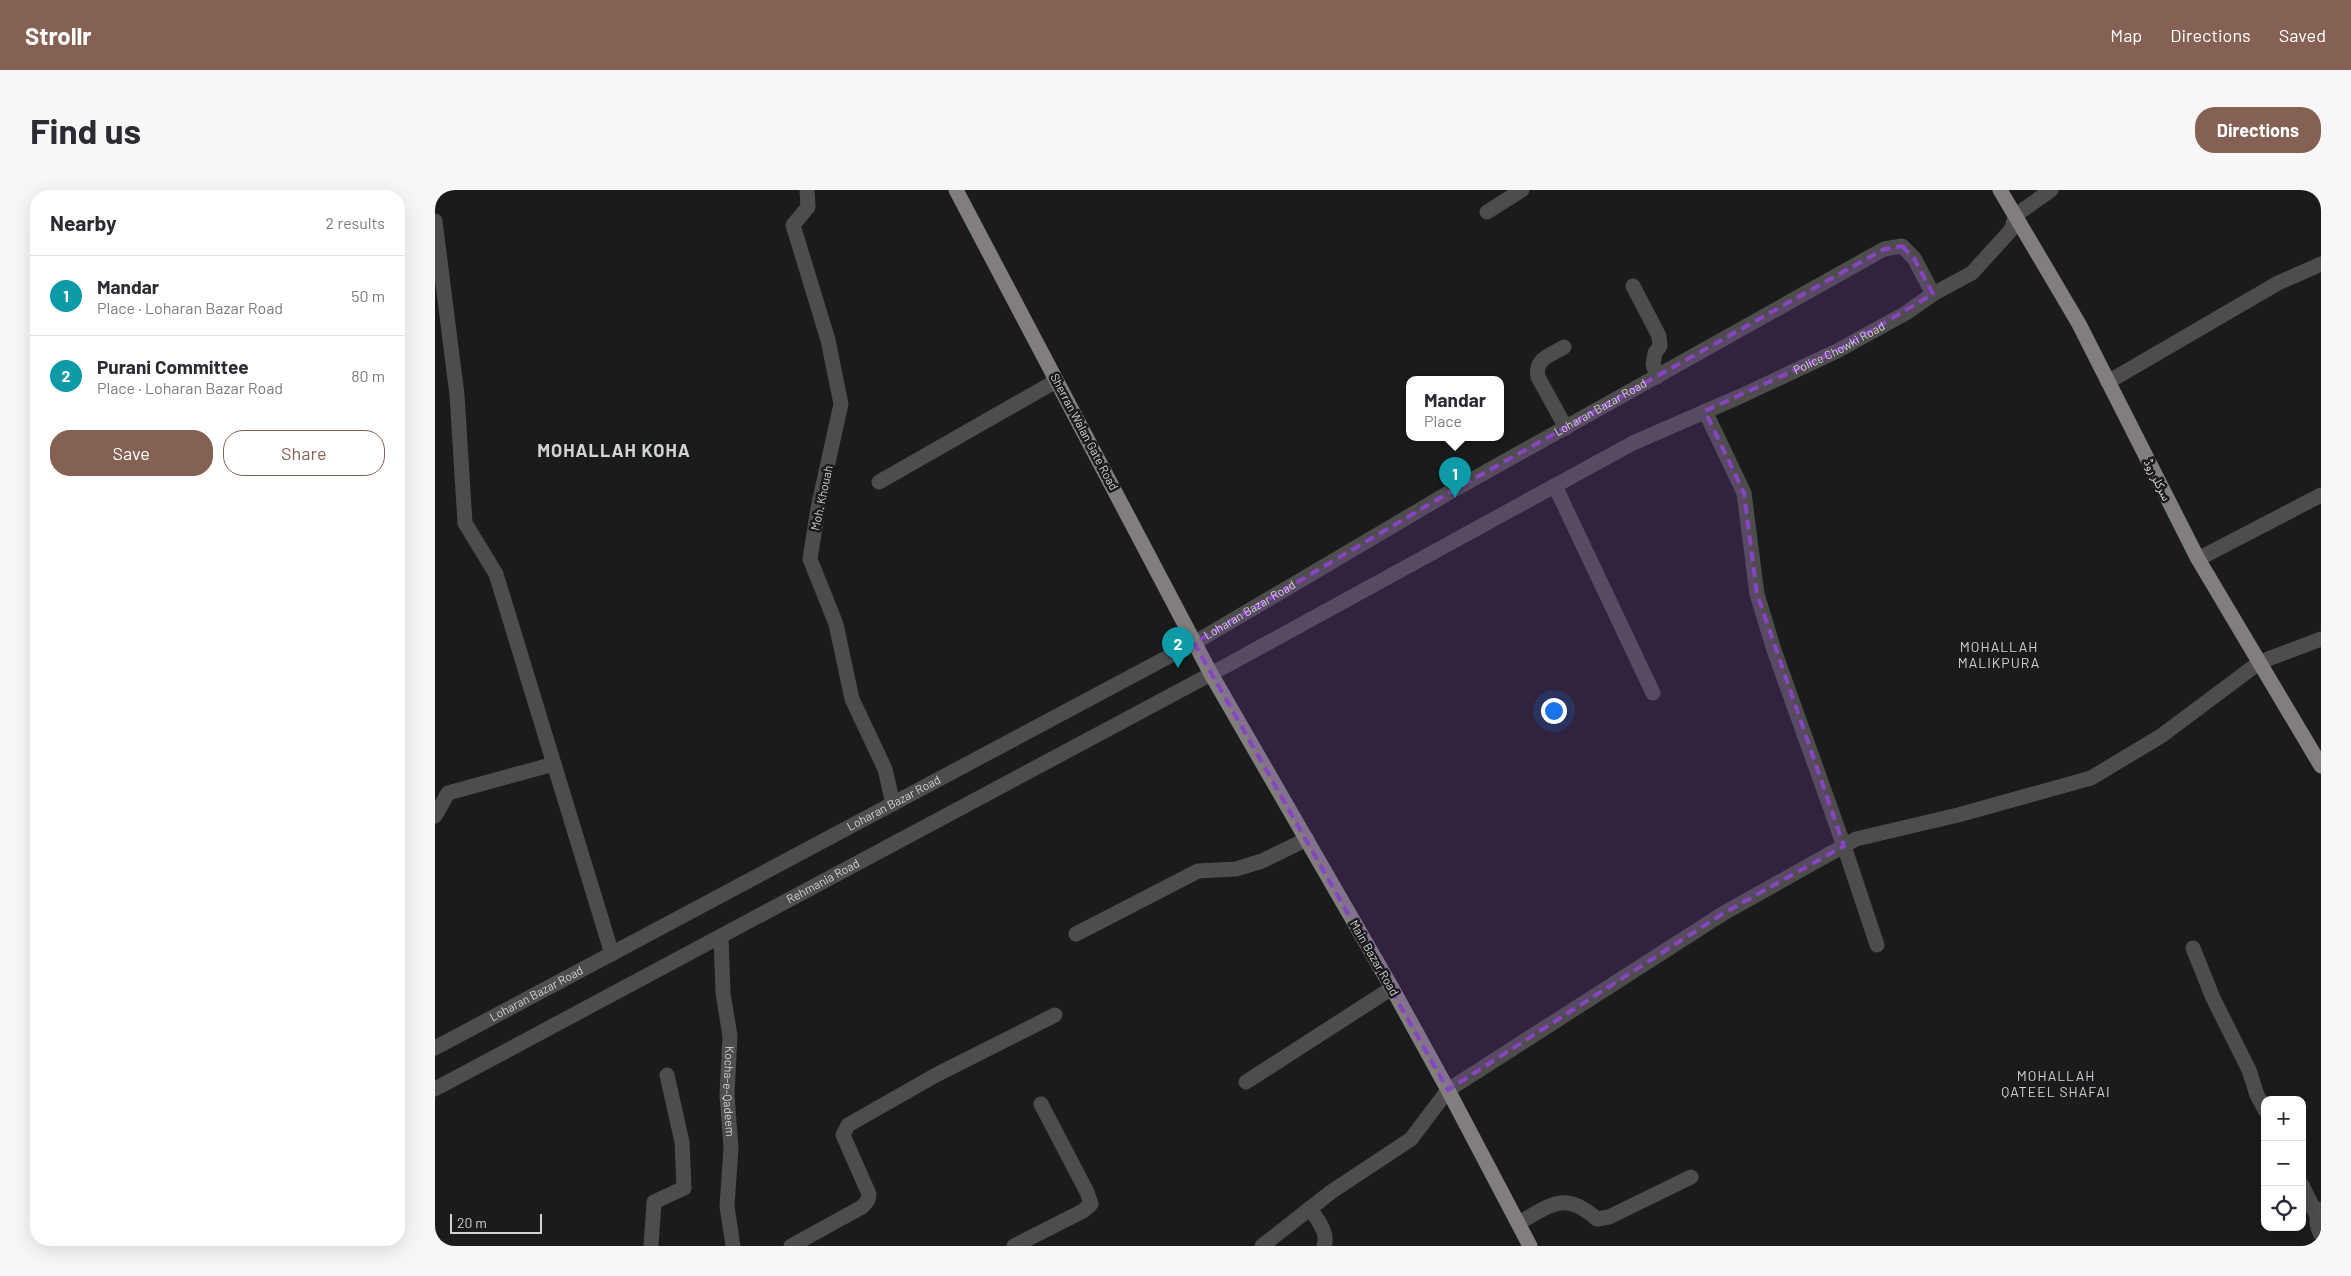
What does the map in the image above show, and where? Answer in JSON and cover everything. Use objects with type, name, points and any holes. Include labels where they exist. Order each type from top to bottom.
[{"type":"main road","name":"Sherran Walan Gate Road","points":[[956,190],[1211,674]]},
{"type":"main road","name":"سرکلر روڈ","points":[[2000,190],[2079,324],[2198,559],[2321,766]]},
{"type":"main road","name":"Main Bazar Road","points":[[1211,674],[1392,988],[1530,1246]]},
{"type":"street","name":"Moh. Khouah","points":[[807,190],[808,207],[793,225],[828,340],[841,404],[818,508],[810,559],[836,624],[852,699],[885,769],[893,804]]},
{"type":"street","points":[[1487,212],[1522,190]]},
{"type":"street","points":[[2016,215],[2051,190]]},
{"type":"street","name":"Police Chowki Road","points":[[1555,486],[1633,443],[1837,351],[1906,313],[1933,294],[1972,273],[2011,230],[2016,215]]},
{"type":"street","points":[[435,221],[457,395],[465,523],[496,574],[612,954]]},
{"type":"street","name":"Loharan Bazar Road","points":[[435,1048],[1194,643],[1450,492],[1884,249],[1902,246],[1914,258],[1933,294]]},
{"type":"street","points":[[2108,382],[2278,283],[2321,264]]},
{"type":"street","points":[[1633,286],[1659,336],[1660,346],[1655,353],[1653,364],[1657,377]]},
{"type":"street","points":[[1564,347],[1539,362],[1536,369],[1538,377],[1566,428]]},
{"type":"street","points":[[879,482],[1056,380]]},
{"type":"street","points":[[1705,412],[1744,494],[1757,594],[1774,650],[1877,945]]},
{"type":"street","points":[[1211,674],[1555,486],[1653,693]]},
{"type":"street","points":[[2198,559],[2321,495]]},
{"type":"street","points":[[1262,1246],[1331,1192],[1411,1139],[1448,1090],[1724,913],[1856,839],[1958,815],[2091,778],[2161,736],[2260,662],[2321,639]]},
{"type":"street","name":"Rehmania Road","points":[[435,1089],[1211,674]]},
{"type":"street","points":[[435,816],[448,793],[554,764]]},
{"type":"street","points":[[1076,934],[1198,871],[1236,869],[1261,861],[1307,839]]},
{"type":"street","name":"Kocha-e-Qadeem","points":[[721,936],[723,993],[730,1036],[727,1095],[731,1148],[727,1206],[733,1246]]},
{"type":"street","points":[[2193,948],[2213,998],[2249,1070],[2261,1100]]},
{"type":"street","points":[[1246,1082],[1392,988]]},
{"type":"street","points":[[791,1246],[862,1207],[868,1200],[869,1194],[843,1135],[847,1125],[936,1075],[1055,1015]]},
{"type":"street","points":[[651,1246],[654,1202],[684,1188],[682,1142],[667,1075]]},
{"type":"street","points":[[1013,1246],[1083,1211],[1091,1204],[1087,1192],[1041,1104]]},
{"type":"street","points":[[1518,1223],[1555,1204],[1568,1201],[1584,1208],[1597,1219],[1609,1217],[1691,1177]]},
{"type":"street","points":[[2303,1186],[2319,1213],[2316,1226],[2321,1235]]},
{"type":"street","points":[[1310,1208],[1323,1230],[1326,1239],[1323,1246]]},
{"type":"highlighted area","points":[[1902,246],[1914,258],[1933,294],[1837,351],[1705,411],[1744,493],[1757,594],[1844,846],[1724,913],[1448,1090],[1194,643],[1450,492],[1884,249]]},
{"type":"place","name":"Mandar","points":[[1455,498]]},
{"type":"place","name":"Purani Committee","points":[[1178,668]]},
{"type":"district","name":"MOHALLAH KOHA","points":[[614,451]]},
{"type":"district","name":"MOHALLAH MALIKPURA","points":[[1999,656]]},
{"type":"district","name":"MOHALLAH QATEEL SHAFAI","points":[[2056,1084]]}]
